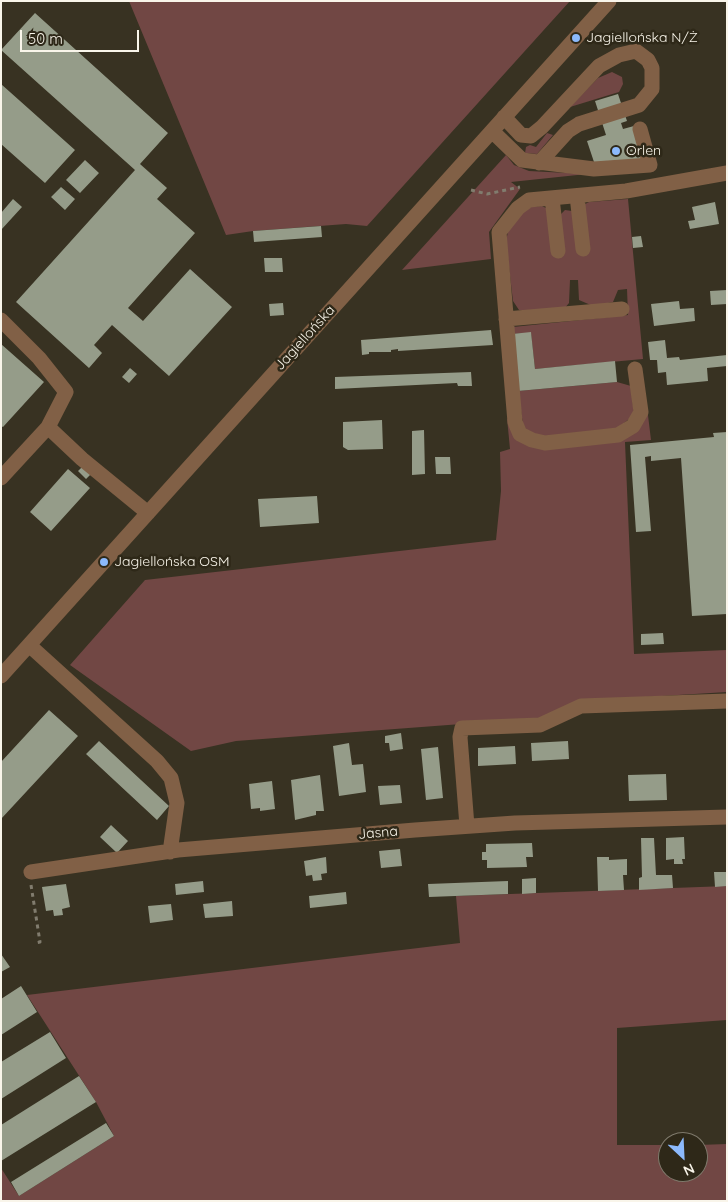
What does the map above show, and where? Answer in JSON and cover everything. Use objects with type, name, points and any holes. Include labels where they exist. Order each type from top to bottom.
[{"type":"street","name":"Jagiellońska","points":[[1,676],[609,1]]},
{"type":"street","points":[[504,118],[523,136],[530,136],[553,115],[599,66],[618,55],[636,51],[648,60],[652,68],[652,89],[639,105],[579,124],[568,131],[538,163]]},
{"type":"street","points":[[553,115],[568,131]]},
{"type":"street","points":[[492,130],[522,160],[594,169],[650,165],[640,129]]},
{"type":"street","points":[[635,369],[641,412],[633,426],[618,435],[545,442],[532,440],[520,434],[515,422],[499,232],[518,208],[529,200],[626,191],[727,173]]},
{"type":"street","points":[[577,196],[582,249]]},
{"type":"street","points":[[552,198],[558,251]]},
{"type":"street","points":[[506,319],[622,308]]},
{"type":"street","points":[[1,320],[39,358],[66,392],[48,427],[1,478]]},
{"type":"street","points":[[48,427],[82,459],[148,513]]},
{"type":"street","points":[[29,645],[157,761],[171,778],[177,802],[170,852]]},
{"type":"street","points":[[467,826],[460,737],[462,728],[540,725],[581,706],[727,701]]},
{"type":"street","name":"Jasna","points":[[31,878],[170,852],[467,826],[727,817]]},
{"type":"path","points":[[31,878],[40,942],[35,943]]},
{"type":"shaded area","points":[[129,1],[570,1],[367,226],[346,224],[253,231],[226,235]]},
{"type":"shaded area","points":[[612,72],[622,77],[623,84],[619,92],[570,107],[598,78]]},
{"type":"shaded area","points":[[547,133],[553,135],[537,154],[525,153],[526,147],[530,145],[536,147]]},
{"type":"shaded area","points":[[506,155],[514,165],[529,171],[587,174],[511,182],[520,189],[489,232],[491,259],[402,270]]},
{"type":"shaded area","points":[[628,199],[643,359],[535,369],[531,333],[512,334],[513,327],[628,315],[627,289],[618,290],[613,302],[593,306],[579,300],[578,280],[570,280],[569,303],[564,309],[530,312],[519,310],[513,301],[506,242],[508,231],[524,211],[531,207],[542,206],[560,215],[565,210],[572,211],[589,202]]},
{"type":"shaded area","points":[[617,382],[631,386],[634,415],[614,431],[543,438],[524,431],[518,391]]},
{"type":"shaded area","points":[[647,407],[651,440],[625,442],[634,654],[727,650],[727,692],[581,701],[541,718],[236,741],[191,751],[70,665],[145,580],[496,540],[501,491],[500,452],[510,449],[507,418],[519,438],[621,437]]},
{"type":"shaded area","points":[[727,886],[727,1020],[617,1028],[617,1145],[658,1145],[658,1182],[708,1182],[708,1145],[727,1144],[727,1201],[1,1201],[1,1168],[19,1196],[114,1136],[96,1102],[27,995],[460,943],[456,896]]},
{"type":"building","points":[[35,13],[168,133],[140,164],[167,188],[157,199],[195,233],[128,308],[143,321],[190,269],[232,307],[169,376],[112,325],[94,345],[102,353],[89,368],[16,302],[135,170],[1,50]]},
{"type":"building","points":[[1,84],[75,150],[45,183],[1,144]]},
{"type":"building","name":"Orlen","points":[[618,94],[627,121],[621,123],[623,129],[634,126],[645,162],[595,165],[587,141],[606,135],[595,101]]},
{"type":"building","points":[[85,160],[99,173],[80,193],[66,180]]},
{"type":"building","points":[[61,187],[75,199],[65,210],[51,197]]},
{"type":"building","points":[[13,199],[22,207],[1,230],[1,213]]},
{"type":"building","points":[[715,202],[719,224],[690,229],[688,221],[695,220],[692,207]]},
{"type":"building","points":[[321,226],[322,237],[254,242],[253,231]]},
{"type":"building","points":[[641,236],[643,247],[633,248],[632,237]]},
{"type":"building","points":[[264,258],[282,258],[283,272],[265,272]]},
{"type":"building","points":[[727,290],[727,304],[711,305],[710,291]]},
{"type":"building","points":[[679,301],[680,309],[694,308],[695,321],[654,326],[651,304]]},
{"type":"building","points":[[283,303],[284,315],[270,316],[269,304]]},
{"type":"building","points":[[491,330],[493,345],[398,351],[398,349],[391,350],[391,352],[369,352],[369,354],[362,355],[361,340]]},
{"type":"building","points":[[531,332],[535,369],[615,361],[617,382],[518,391],[512,334]]},
{"type":"building","points":[[665,340],[667,358],[679,357],[680,360],[727,355],[727,366],[707,368],[708,381],[667,385],[666,372],[658,373],[657,360],[650,360],[648,342]]},
{"type":"building","points":[[1,344],[44,382],[3,427],[1,426]]},
{"type":"building","points":[[130,368],[137,374],[129,383],[122,377]]},
{"type":"building","points":[[471,372],[472,386],[458,386],[457,383],[335,389],[335,377]]},
{"type":"building","points":[[382,420],[383,449],[348,450],[343,447],[343,422]]},
{"type":"building","points":[[424,430],[425,474],[412,475],[412,431]]},
{"type":"building","points":[[727,432],[727,614],[692,616],[681,458],[651,461],[651,456],[645,457],[651,531],[636,532],[630,445],[714,437],[713,433]]},
{"type":"building","points":[[435,457],[450,457],[451,474],[436,474]]},
{"type":"building","points":[[83,466],[91,474],[86,479],[78,471]]},
{"type":"building","points":[[68,469],[90,488],[51,531],[30,512]]},
{"type":"building","points":[[317,496],[319,523],[260,527],[258,499]]},
{"type":"building","points":[[663,633],[664,644],[641,645],[641,634]]},
{"type":"building","points":[[49,710],[78,736],[1,819],[1,762]]},
{"type":"building","points":[[401,733],[403,749],[390,751],[389,743],[385,743],[385,736]]},
{"type":"building","points":[[99,741],[169,806],[157,820],[86,754]]},
{"type":"building","points":[[568,741],[569,759],[532,761],[531,743]]},
{"type":"building","points":[[349,743],[352,765],[363,764],[366,792],[339,796],[333,746]]},
{"type":"building","points":[[515,746],[516,764],[478,766],[478,748]]},
{"type":"building","points":[[438,747],[443,798],[426,800],[421,749]]},
{"type":"building","points":[[666,774],[667,800],[629,801],[628,775]]},
{"type":"building","points":[[320,775],[324,811],[316,811],[316,815],[295,820],[291,780]]},
{"type":"building","points":[[272,781],[275,809],[260,811],[260,808],[251,809],[249,784]]},
{"type":"building","points":[[400,785],[402,803],[380,805],[378,786]]},
{"type":"building","points":[[111,825],[128,841],[117,853],[100,837]]},
{"type":"building","points":[[684,837],[685,859],[682,859],[683,864],[674,864],[674,859],[666,860],[666,838]]},
{"type":"building","points":[[641,838],[654,838],[656,875],[672,875],[673,888],[639,890],[639,878],[642,877]]},
{"type":"building","points":[[532,843],[533,857],[526,857],[527,867],[487,868],[487,860],[482,860],[482,852],[486,852],[486,844]]},
{"type":"building","points":[[400,849],[402,866],[381,868],[379,851]]},
{"type":"building","points":[[326,857],[327,873],[321,874],[322,880],[313,881],[312,875],[306,876],[304,861]]},
{"type":"building","points":[[597,857],[609,857],[609,860],[627,859],[627,875],[623,875],[624,890],[598,891]]},
{"type":"building","points":[[714,872],[727,872],[727,886],[715,887]]},
{"type":"building","points":[[536,878],[536,893],[522,894],[522,879]]},
{"type":"building","points":[[203,881],[204,892],[176,895],[175,884]]},
{"type":"building","points":[[508,881],[508,894],[429,897],[428,884]]},
{"type":"building","points":[[66,884],[70,907],[62,909],[63,915],[54,916],[53,910],[46,911],[42,887]]},
{"type":"building","points":[[346,892],[347,904],[310,908],[309,896]]},
{"type":"building","points":[[232,901],[233,916],[205,918],[203,904]]},
{"type":"building","points":[[171,904],[173,920],[150,923],[148,906]]},
{"type":"building","points":[[1,954],[10,967],[1,972]]},
{"type":"building","points":[[21,986],[37,1012],[1,1035],[1,999]]},
{"type":"building","points":[[50,1032],[66,1058],[1,1099],[1,1062]]},
{"type":"building","points":[[79,1076],[96,1102],[1,1161],[1,1125]]},
{"type":"building","points":[[106,1123],[114,1136],[19,1196],[11,1182]]},
{"type":"place","name":"Jagiellońska N/Ż","points":[[576,38]]},
{"type":"place","name":"Orlen","points":[[616,151]]},
{"type":"place","name":"Jagiellońska OSM","points":[[104,562]]}]
